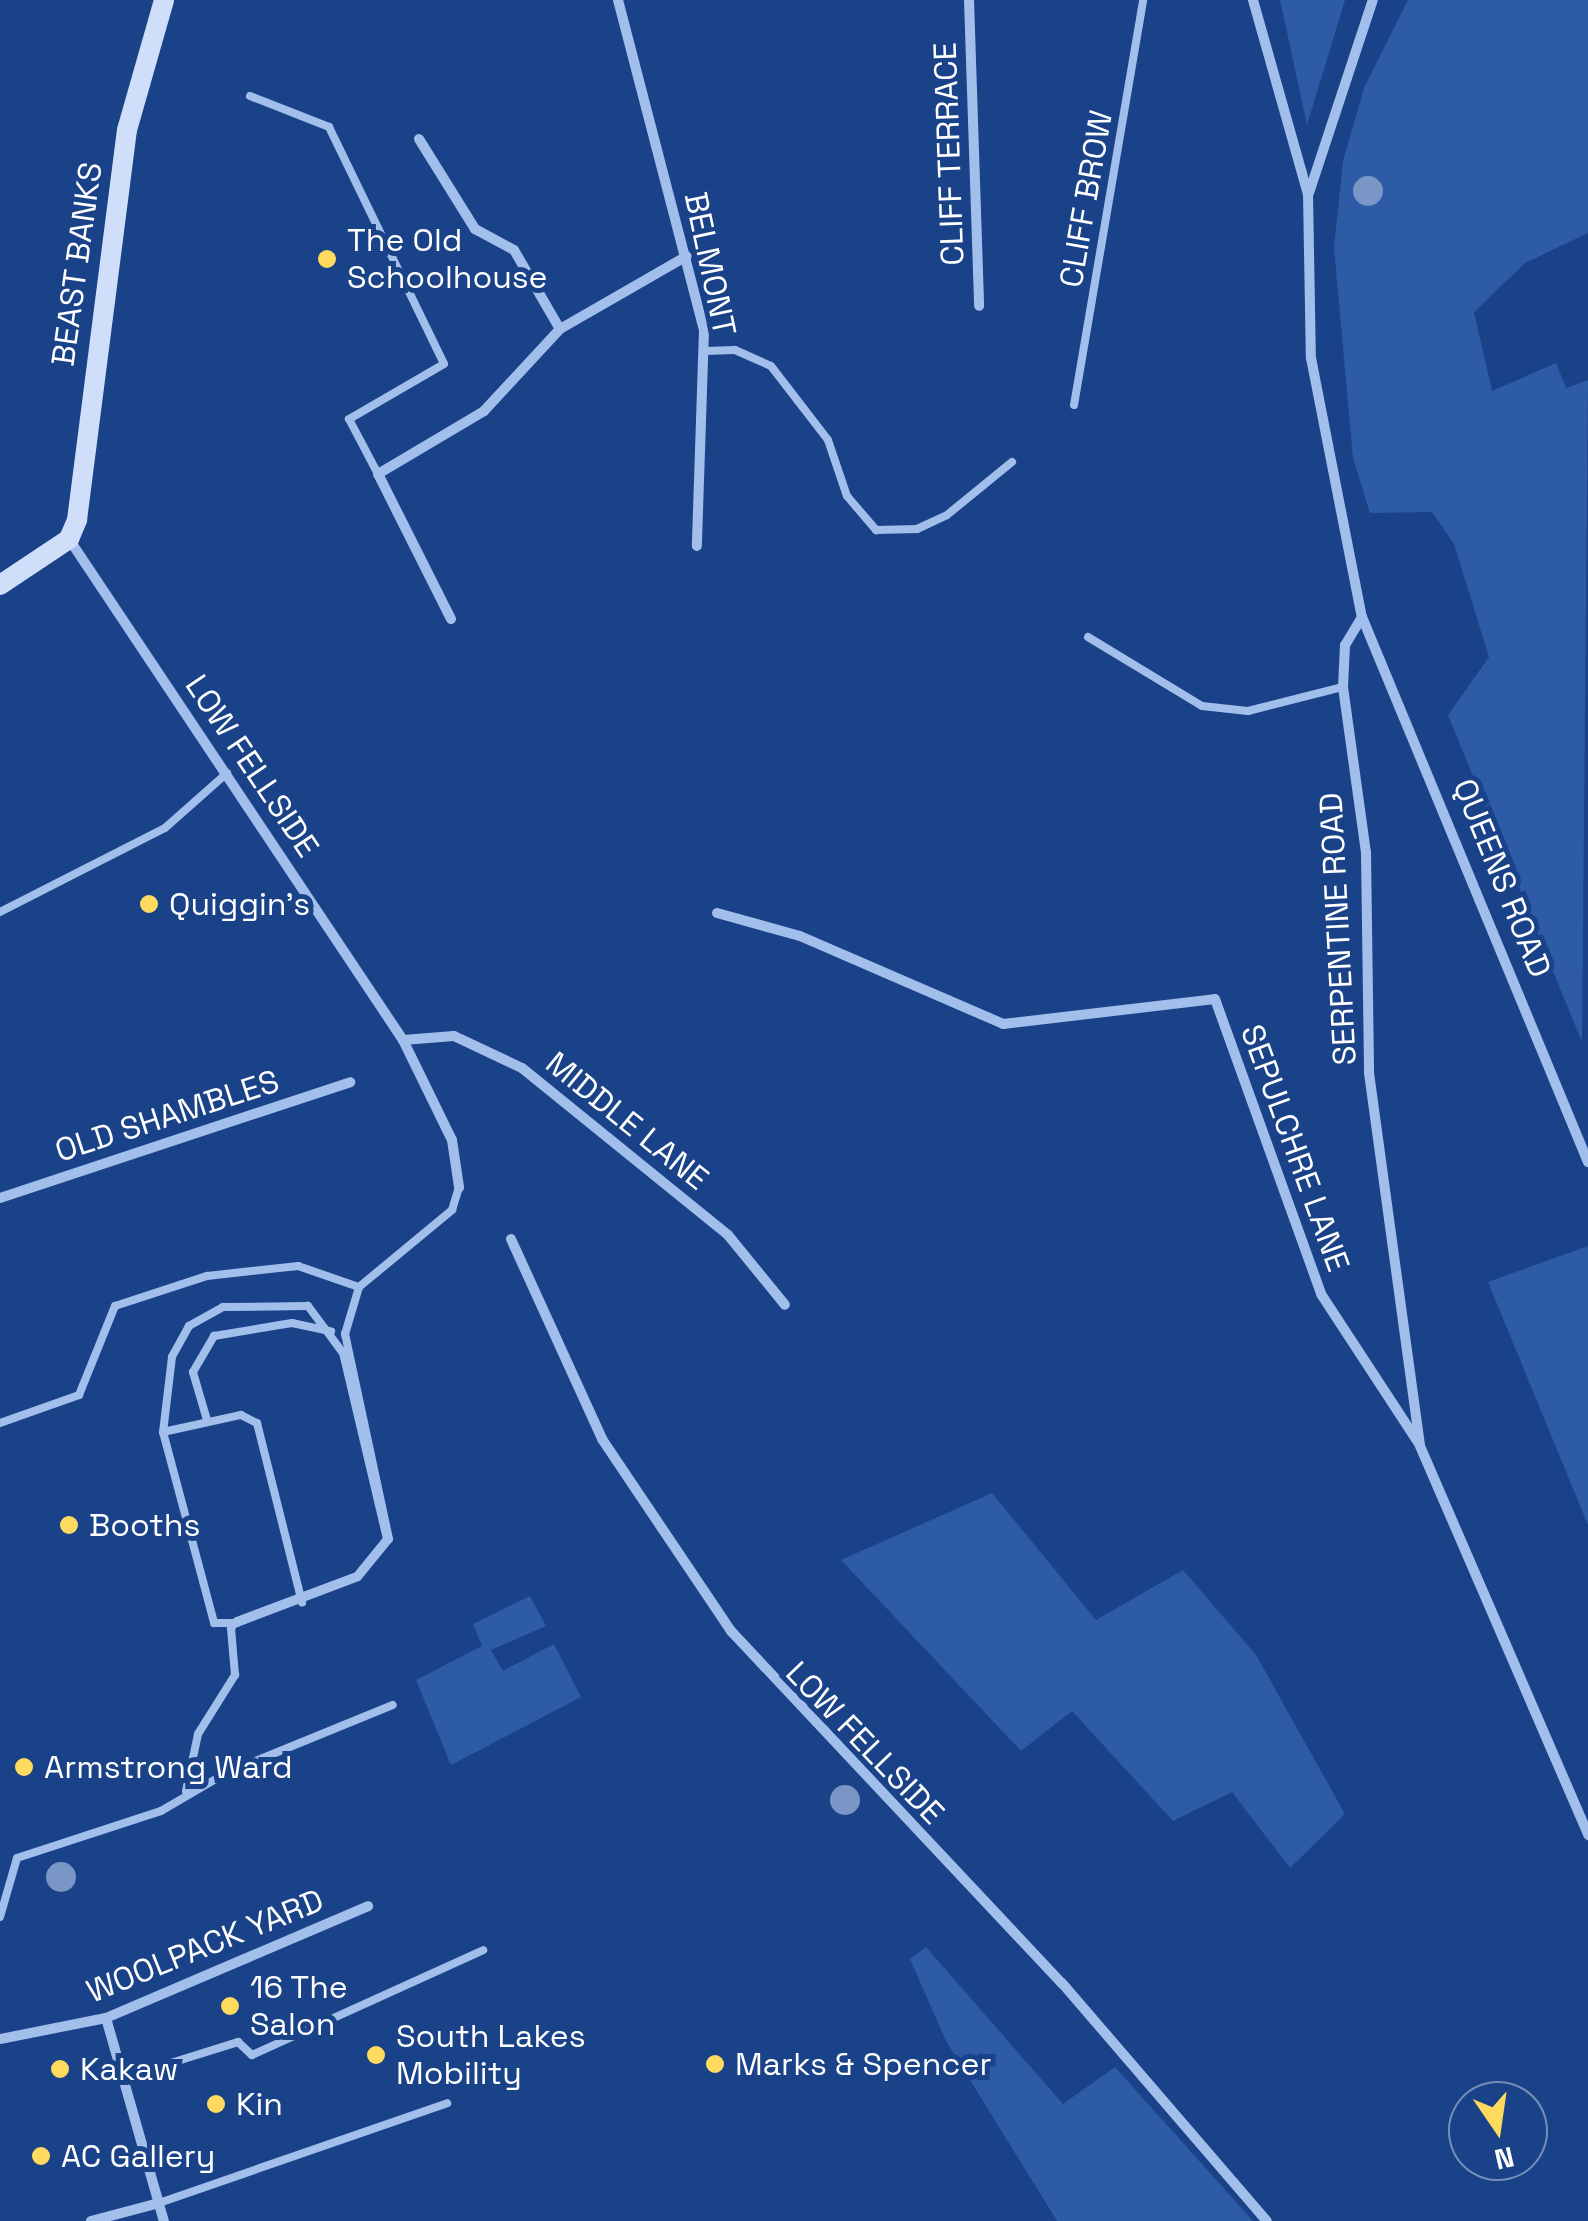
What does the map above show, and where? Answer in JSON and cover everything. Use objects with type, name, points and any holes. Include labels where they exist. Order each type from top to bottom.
[{"type":"street","name":"BEAST BANKS","points":[[70,539],[128,130],[164,0]]},
{"type":"street","name":"BELMONT","points":[[618,0],[687,256],[704,351],[697,546]]},
{"type":"street","name":"CLIFF TERRACE","points":[[969,0],[979,306]]},
{"type":"street","points":[[1253,0],[1308,194],[1311,358],[1362,617]]},
{"type":"street","points":[[1308,194],[1373,0]]},
{"type":"street","points":[[419,139],[476,229],[514,250],[560,329]]},
{"type":"street","points":[[450,619],[378,474],[484,411],[560,329],[687,256]]},
{"type":"street","points":[[0,585],[70,539]]},
{"type":"street","name":"LOW FELLSIDE","points":[[70,539],[402,1040],[452,1140],[460,1187]]},
{"type":"street","name":"SERPENTINE ROAD","points":[[1362,617],[1346,645],[1344,687],[1366,853],[1369,1072],[1420,1446],[1588,1835]]},
{"type":"street","name":"QUEENS ROAD","points":[[1362,617],[1588,1162]]},
{"type":"street","name":"SEPULCHRE LANE","points":[[718,913],[800,936],[1003,1024],[1215,998],[1321,1294],[1420,1446]]},
{"type":"street","name":"MIDDLE LANE","points":[[402,1040],[454,1036],[522,1068],[728,1235],[786,1305]]},
{"type":"street","name":"OLD SHAMBLES","points":[[0,1198],[350,1082]]},
{"type":"street","name":"LOW FELLSIDE","points":[[512,1240],[602,1439],[731,1632],[786,1701],[1062,1984],[1267,2221]]},
{"type":"street","name":"WOOLPACK YARD","points":[[0,2039],[106,2018],[368,1906]]},
{"type":"street","points":[[106,2018],[164,2221]]},
{"type":"street","points":[[91,2221],[159,2203]]},
{"type":"lane","name":"CLIFF BROW","points":[[1074,405],[1144,0]]},
{"type":"lane","points":[[250,96],[329,127],[444,364],[349,419],[378,474]]},
{"type":"lane","points":[[704,351],[735,350],[771,366],[821,429],[847,496],[876,530],[917,529],[946,515],[1012,462]]},
{"type":"lane","points":[[1088,637],[1202,706],[1248,710],[1344,687]]},
{"type":"lane","points":[[0,912],[166,828],[227,773]]},
{"type":"lane","points":[[186,1792],[198,1734],[234,1675],[237,1621],[357,1576],[387,1539],[336,1333],[290,1301],[206,1316],[172,1357],[163,1432],[214,1623],[302,1602],[358,1578],[389,1539],[344,1352],[359,1287],[452,1210],[460,1187]]},
{"type":"lane","points":[[0,1423],[79,1395],[115,1306],[207,1276],[298,1266],[359,1287]]},
{"type":"lane","points":[[207,1420],[193,1372],[214,1336],[292,1323],[336,1333]]},
{"type":"lane","points":[[163,1432],[241,1415],[257,1423],[302,1602]]},
{"type":"lane","points":[[0,1918],[17,1858],[161,1811],[186,1792],[393,1705]]},
{"type":"lane","points":[[123,2078],[238,2042],[252,2055],[483,1950]]},
{"type":"lane","points":[[159,2203],[448,2103]]},
{"type":"shaded area","points":[[1279,0],[1345,0],[1307,125],[1281,4]]},
{"type":"shaded area","points":[[1408,0],[1588,0],[1588,233],[1525,263],[1474,312],[1492,391],[1556,363],[1566,388],[1588,380],[1582,1042],[1448,715],[1489,657],[1454,544],[1432,512],[1370,513],[1353,458],[1334,248],[1343,161],[1364,88]]},
{"type":"shaded area","points":[[1588,1246],[1588,1525],[1488,1282]]},
{"type":"shaded area","points":[[992,1493],[1096,1620],[1183,1570],[1256,1655],[1345,1814],[1290,1868],[1232,1792],[1173,1821],[1072,1711],[1021,1751],[841,1560]]},
{"type":"shaded area","points":[[530,1596],[546,1626],[491,1650],[503,1671],[554,1644],[581,1697],[451,1765],[416,1680],[482,1646],[473,1624]]},
{"type":"shaded area","points":[[926,1947],[1063,2104],[1115,2067],[1253,2221],[1057,2221],[946,2041],[910,1959]]},
{"type":"place","name":"The Old Schoolhouse","points":[[327,259]]},
{"type":"place","name":"Quiggin's","points":[[149,904]]},
{"type":"place","name":"Booths","points":[[69,1525]]},
{"type":"place","name":"Armstrong Ward","points":[[24,1767]]},
{"type":"place","name":"16 The Salon","points":[[230,2006]]},
{"type":"place","name":"South Lakes Mobility","points":[[376,2055]]},
{"type":"place","name":"Marks & Spencer","points":[[715,2064]]},
{"type":"place","name":"Kakaw","points":[[60,2069]]},
{"type":"place","name":"Kin","points":[[216,2104]]},
{"type":"place","name":"AC Gallery","points":[[41,2156]]}]
